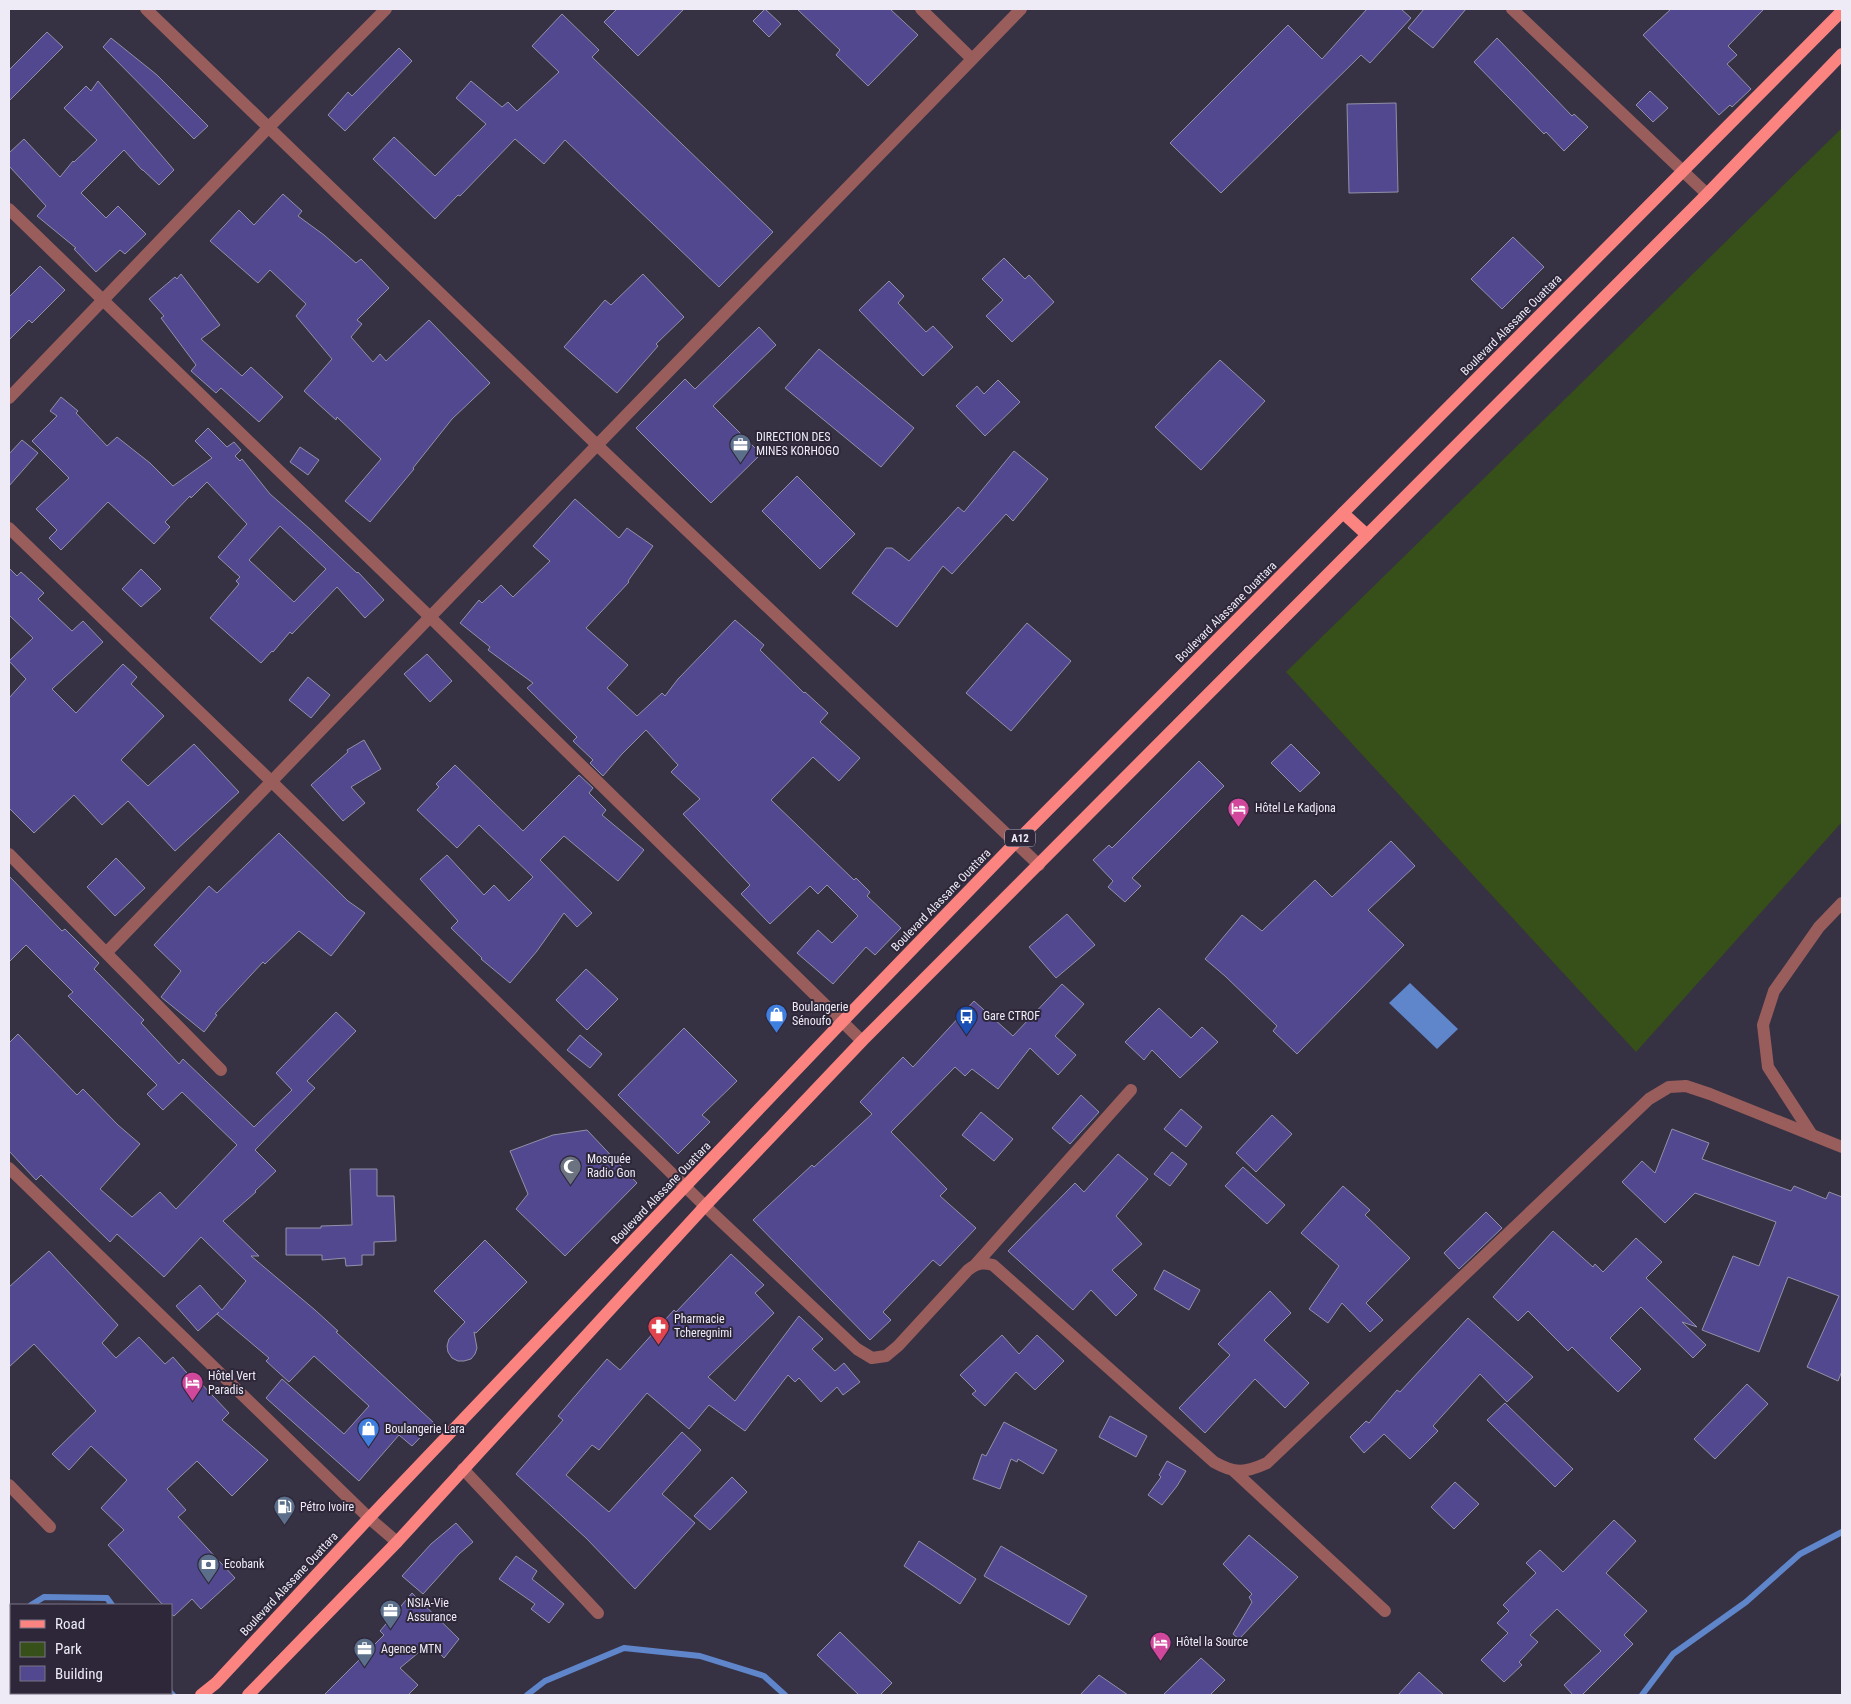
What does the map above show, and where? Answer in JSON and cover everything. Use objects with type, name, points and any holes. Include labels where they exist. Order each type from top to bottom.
[{"type":"main road","name":"Boulevard Alassane Ouattara","points":[[201,1695],[216,1683],[369,1518],[1016,842],[1842,11]]},
{"type":"main road","name":"A12","points":[[248,1695],[396,1542],[705,1206],[862,1041],[1707,194],[1842,54]]},
{"type":"main road","points":[[1343,513],[1367,535]]},
{"type":"street","points":[[146,9],[597,445],[1039,865]]},
{"type":"street","points":[[9,398],[268,127],[386,9]]},
{"type":"street","points":[[921,9],[972,59]]},
{"type":"street","points":[[107,952],[430,616],[1021,9]]},
{"type":"street","points":[[1512,9],[1707,194]]},
{"type":"street","points":[[9,208],[430,616],[862,1041]]},
{"type":"street","points":[[9,528],[271,781],[686,1188],[857,1349],[872,1358],[886,1356],[898,1346],[968,1270],[976,1264],[1131,1090]]},
{"type":"street","points":[[9,854],[221,1070]]},
{"type":"street","points":[[1812,1135],[1768,1067],[1762,1025],[1774,991],[1819,927],[1842,903]]},
{"type":"street","points":[[976,1264],[984,1262],[993,1265],[1214,1462],[1234,1471],[1250,1471],[1267,1463],[1649,1099],[1670,1086],[1686,1086],[1710,1094],[1842,1147]]},
{"type":"street","points":[[9,1168],[369,1518],[396,1542]]},
{"type":"street","points":[[463,1469],[598,1613]]},
{"type":"street","points":[[1234,1471],[1385,1611]]},
{"type":"street","points":[[9,1485],[50,1527]]},
{"type":"green space","points":[[1842,128],[1842,822],[1636,1052],[1286,672]]},
{"type":"water","points":[[1410,983],[1458,1029],[1437,1049],[1389,1003]]},
{"type":"building","points":[[617,9],[684,9],[638,56],[604,22]]},
{"type":"building","points":[[765,9],[781,24],[769,37],[753,21]]},
{"type":"building","points":[[797,9],[890,9],[918,35],[868,86],[836,55],[840,50]]},
{"type":"building","points":[[1367,9],[1401,9],[1411,18],[1370,63],[1361,55],[1221,193],[1170,143],[1288,25],[1322,59]]},
{"type":"building","points":[[1424,9],[1466,9],[1433,48],[1408,28]]},
{"type":"building","points":[[1671,9],[1764,9],[1728,46],[1737,55],[1727,64],[1751,89],[1732,107],[1730,105],[1719,115],[1643,35]]},
{"type":"building","points":[[562,14],[599,50],[592,57],[773,232],[719,287],[565,140],[544,164],[515,139],[435,219],[373,159],[394,137],[435,176],[486,124],[456,98],[471,81],[502,107],[508,102],[517,111],[559,72],[532,46]]},
{"type":"building","points":[[47,32],[63,47],[9,101],[9,70]]},
{"type":"building","points":[[111,38],[157,75],[208,126],[194,139],[103,47]]},
{"type":"building","points":[[1497,38],[1572,116],[1574,114],[1588,127],[1564,151],[1546,132],[1544,134],[1474,62]]},
{"type":"building","points":[[399,48],[412,61],[345,131],[328,115],[348,92],[352,96]]},
{"type":"building","points":[[98,81],[174,170],[159,185],[124,150],[81,193],[106,218],[118,206],[146,234],[125,254],[120,250],[96,272],[74,249],[76,248],[37,216],[46,206],[9,166],[9,153],[24,139],[60,177],[73,161],[97,140],[64,108],[86,86],[91,91]]},
{"type":"building","points":[[1650,91],[1668,108],[1653,122],[1636,105]]},
{"type":"building","points":[[1396,103],[1398,192],[1349,193],[1347,104]]},
{"type":"building","points":[[283,194],[302,211],[298,216],[324,235],[356,263],[361,259],[389,288],[357,320],[362,324],[351,337],[373,362],[380,354],[386,361],[429,320],[490,383],[452,419],[370,522],[345,501],[381,459],[337,417],[336,420],[304,391],[332,359],[296,316],[306,304],[270,270],[258,283],[210,241],[239,210],[254,225]]},
{"type":"building","points":[[1513,237],[1544,267],[1502,309],[1471,279]]},
{"type":"building","points":[[1004,258],[1025,279],[1029,275],[1054,302],[1012,342],[986,316],[1003,300],[982,279]]},
{"type":"building","points":[[40,266],[65,290],[32,323],[29,320],[9,340],[9,297]]},
{"type":"building","points":[[181,274],[220,325],[201,339],[242,376],[251,367],[283,397],[259,422],[221,388],[216,393],[191,371],[196,365],[161,318],[164,316],[149,299]]},
{"type":"building","points":[[643,274],[684,317],[656,344],[658,346],[617,393],[564,347],[605,300],[611,305]]},
{"type":"building","points":[[889,281],[904,296],[898,303],[926,332],[933,326],[953,347],[923,376],[859,310]]},
{"type":"building","points":[[759,327],[776,345],[713,406],[761,454],[711,503],[636,428],[685,379],[695,389]]},
{"type":"building","points":[[819,349],[914,428],[881,467],[785,388]]},
{"type":"building","points":[[1220,360],[1265,401],[1201,470],[1155,427]]},
{"type":"building","points":[[998,380],[1020,402],[985,436],[956,406],[977,386],[984,394]]},
{"type":"building","points":[[61,397],[78,411],[76,413],[107,446],[117,437],[150,463],[173,486],[212,458],[195,441],[208,428],[227,447],[234,442],[241,450],[235,456],[240,461],[242,459],[270,494],[358,572],[384,600],[365,618],[337,587],[261,663],[210,618],[239,584],[236,581],[240,577],[218,557],[247,524],[207,482],[191,498],[190,496],[165,522],[170,527],[154,544],[108,502],[61,550],[49,538],[57,530],[36,509],[69,478],[32,441],[57,416],[50,411]],"holes":[[[280,526],[326,569],[294,602],[249,560]]]},
{"type":"building","points":[[22,440],[38,453],[9,486],[9,454]]},
{"type":"building","points":[[300,447],[319,460],[308,475],[290,462]]},
{"type":"building","points":[[1014,451],[1048,479],[1013,521],[1006,514],[952,574],[943,566],[897,627],[852,593],[886,548],[892,548],[909,561],[958,507],[964,512]]},
{"type":"building","points":[[797,476],[855,534],[820,569],[762,511]]},
{"type":"building","points":[[575,499],[619,538],[627,528],[653,546],[629,582],[586,628],[628,665],[607,688],[637,716],[662,693],[665,696],[678,679],[735,620],[764,645],[760,650],[804,693],[828,713],[820,722],[860,758],[839,781],[813,757],[771,800],[854,880],[856,878],[870,892],[867,896],[901,928],[875,955],[866,947],[833,984],[797,953],[818,930],[832,943],[858,916],[827,885],[818,894],[810,886],[770,924],[741,894],[750,885],[683,814],[700,799],[671,772],[678,765],[646,730],[603,776],[590,763],[593,760],[573,741],[577,737],[527,688],[533,683],[488,650],[490,647],[460,623],[479,600],[482,603],[501,585],[513,597],[550,561],[533,546]]},
{"type":"building","points":[[9,568],[17,576],[21,572],[44,593],[38,599],[72,631],[83,621],[103,642],[52,689],[76,713],[123,664],[137,677],[131,684],[164,716],[121,760],[148,786],[194,744],[239,792],[175,851],[128,801],[102,825],[74,795],[34,833],[9,808],[9,698],[26,679],[9,661],[33,638],[9,615]]},
{"type":"building","points":[[141,569],[161,589],[141,607],[122,589]]},
{"type":"building","points":[[1027,623],[1071,661],[1011,731],[966,693]]},
{"type":"building","points":[[427,654],[452,681],[430,702],[404,674]]},
{"type":"building","points":[[308,677],[330,695],[311,718],[289,700]]},
{"type":"building","points":[[364,740],[381,769],[351,787],[365,803],[343,821],[311,785],[348,752],[347,750]]},
{"type":"building","points":[[1291,744],[1320,773],[1300,792],[1271,763]]},
{"type":"building","points":[[1199,761],[1224,786],[1132,878],[1141,886],[1125,902],[1108,887],[1113,881],[1093,860],[1109,845],[1112,848]]},
{"type":"building","points":[[455,765],[523,831],[579,775],[593,788],[589,793],[606,810],[602,815],[644,850],[618,881],[564,836],[540,860],[592,913],[577,927],[564,913],[537,951],[510,983],[481,959],[451,928],[458,921],[420,879],[447,855],[484,895],[494,885],[509,901],[533,877],[479,825],[457,848],[417,810],[439,787],[436,784]]},
{"type":"building","points":[[279,833],[348,901],[365,913],[331,956],[299,931],[265,964],[263,962],[215,1014],[217,1015],[204,1032],[161,997],[181,971],[154,945],[209,886],[217,893]]},
{"type":"building","points":[[1391,841],[1415,866],[1368,910],[1404,945],[1297,1054],[1273,1031],[1277,1026],[1205,959],[1242,915],[1262,931],[1315,880],[1332,897]]},
{"type":"building","points":[[116,858],[145,888],[115,916],[87,887]]},
{"type":"building","points":[[9,876],[62,931],[65,929],[99,963],[94,969],[144,1020],[141,1023],[179,1064],[183,1059],[254,1127],[292,1090],[276,1073],[336,1012],[356,1031],[307,1081],[315,1088],[255,1150],[276,1171],[256,1192],[223,1221],[259,1256],[251,1256],[315,1310],[434,1423],[412,1446],[399,1435],[359,1481],[266,1398],[282,1379],[344,1434],[369,1406],[314,1356],[289,1382],[266,1361],[269,1358],[217,1314],[219,1312],[198,1331],[176,1306],[200,1285],[222,1310],[246,1281],[201,1237],[164,1277],[117,1234],[110,1242],[41,1175],[36,1180],[9,1151],[9,1043],[18,1034],[77,1095],[83,1089],[118,1125],[140,1144],[100,1189],[132,1217],[160,1192],[176,1209],[237,1145],[182,1092],[163,1110],[147,1094],[157,1085],[68,996],[73,992],[26,945],[9,962]]},
{"type":"building","points":[[1067,914],[1095,945],[1056,978],[1029,947]]},
{"type":"building","points":[[586,969],[618,999],[587,1030],[556,1000]]},
{"type":"building","points":[[1062,984],[1084,1004],[1055,1036],[1076,1055],[1058,1075],[1030,1048],[998,1089],[972,1069],[965,1076],[955,1067],[891,1132],[947,1189],[940,1196],[976,1228],[940,1266],[933,1260],[883,1312],[891,1320],[870,1340],[753,1220],[812,1165],[814,1167],[872,1114],[860,1102],[903,1057],[913,1067],[974,1001],[1013,1036]]},
{"type":"building","points":[[1159,1008],[1191,1038],[1202,1027],[1218,1042],[1180,1078],[1152,1050],[1144,1060],[1125,1042]]},
{"type":"building","points":[[684,1028],[737,1081],[702,1115],[710,1122],[678,1154],[618,1095]]},
{"type":"building","points":[[580,1035],[602,1054],[590,1068],[567,1050]]},
{"type":"building","points":[[1081,1095],[1099,1112],[1070,1144],[1052,1128]]},
{"type":"building","points":[[1181,1109],[1202,1127],[1186,1147],[1164,1129]]},
{"type":"building","points":[[981,1112],[1013,1139],[994,1161],[962,1135]]},
{"type":"building","points":[[1272,1115],[1292,1134],[1256,1172],[1236,1153]]},
{"type":"building","points":[[1672,1129],[1709,1143],[1702,1159],[1791,1191],[1794,1186],[1826,1199],[1829,1192],[1842,1197],[1842,1371],[1838,1381],[1807,1367],[1839,1296],[1788,1277],[1759,1352],[1702,1330],[1733,1256],[1759,1266],[1776,1222],[1695,1193],[1665,1223],[1622,1182],[1642,1161],[1655,1173]]},
{"type":"building","points":[[587,1130],[637,1183],[565,1256],[516,1209],[528,1194],[510,1151],[553,1135]]},
{"type":"building","points":[[1172,1152],[1187,1164],[1170,1186],[1154,1174]]},
{"type":"building","points":[[1118,1154],[1148,1179],[1116,1216],[1142,1244],[1112,1270],[1137,1295],[1116,1316],[1091,1290],[1073,1310],[1008,1251],[1075,1183],[1084,1192]]},
{"type":"building","points":[[1243,1167],[1285,1205],[1267,1224],[1225,1186]]},
{"type":"building","points":[[350,1169],[377,1169],[377,1196],[394,1196],[396,1241],[374,1242],[374,1255],[362,1255],[362,1265],[346,1266],[345,1258],[322,1260],[322,1255],[286,1255],[286,1228],[321,1228],[321,1226],[352,1225]]},
{"type":"building","points":[[1343,1186],[1370,1210],[1365,1215],[1410,1258],[1366,1303],[1383,1320],[1370,1332],[1342,1303],[1328,1323],[1309,1309],[1339,1266],[1301,1233]]},
{"type":"building","points":[[1486,1212],[1502,1228],[1459,1269],[1444,1253]]},
{"type":"building","points":[[1553,1231],[1593,1267],[1595,1264],[1603,1272],[1636,1238],[1662,1262],[1646,1278],[1697,1327],[1682,1322],[1706,1345],[1693,1358],[1641,1307],[1610,1338],[1641,1369],[1618,1392],[1572,1347],[1568,1351],[1528,1311],[1518,1321],[1493,1297]]},
{"type":"building","points":[[485,1240],[527,1282],[476,1333],[474,1332],[477,1348],[471,1359],[458,1361],[452,1358],[447,1346],[449,1339],[465,1322],[434,1291]]},
{"type":"building","points":[[49,1251],[118,1325],[102,1343],[116,1358],[139,1337],[165,1364],[173,1357],[193,1380],[196,1378],[229,1413],[222,1420],[268,1460],[232,1496],[197,1461],[167,1489],[186,1510],[178,1517],[235,1578],[201,1609],[192,1599],[174,1616],[172,1615],[172,1604],[162,1604],[108,1545],[124,1530],[101,1508],[127,1480],[91,1446],[69,1470],[52,1454],[96,1411],[34,1344],[9,1367],[9,1287]]},
{"type":"building","points":[[731,1254],[764,1285],[755,1293],[774,1313],[708,1377],[735,1401],[799,1316],[823,1339],[812,1349],[835,1371],[844,1363],[860,1382],[843,1395],[837,1387],[821,1402],[799,1378],[795,1382],[788,1375],[745,1431],[709,1405],[689,1429],[647,1393],[599,1450],[592,1445],[566,1475],[609,1512],[682,1432],[701,1450],[662,1494],[695,1523],[635,1589],[586,1538],[516,1474],[563,1420],[558,1416],[607,1359],[620,1370],[674,1310],[676,1312]]},
{"type":"building","points":[[1164,1270],[1200,1290],[1189,1310],[1154,1289]]},
{"type":"building","points":[[1270,1291],[1291,1313],[1264,1340],[1309,1383],[1285,1408],[1255,1379],[1205,1433],[1179,1408],[1230,1355],[1218,1344]]},
{"type":"building","points":[[1468,1318],[1533,1377],[1507,1402],[1480,1374],[1433,1426],[1438,1431],[1410,1459],[1384,1434],[1364,1453],[1350,1437],[1366,1421],[1369,1423],[1397,1390],[1400,1392]]},
{"type":"building","points":[[1002,1335],[1019,1354],[1037,1335],[1064,1361],[1035,1390],[1016,1372],[985,1406],[972,1394],[976,1391],[960,1375]]},
{"type":"building","points":[[1747,1384],[1768,1404],[1715,1459],[1694,1439]]},
{"type":"building","points":[[1505,1403],[1573,1469],[1555,1487],[1487,1420]]},
{"type":"building","points":[[1110,1416],[1147,1436],[1136,1457],[1099,1437]]},
{"type":"building","points":[[1004,1422],[1057,1450],[1043,1474],[1018,1459],[1017,1462],[1011,1459],[1000,1489],[973,1479],[982,1454],[986,1456]]},
{"type":"building","points":[[1167,1461],[1186,1471],[1162,1505],[1148,1495],[1161,1477],[1159,1475]]},
{"type":"building","points":[[732,1477],[747,1492],[710,1530],[694,1516]]},
{"type":"building","points":[[1455,1482],[1479,1504],[1454,1529],[1431,1507]]},
{"type":"building","points":[[1614,1520],[1636,1541],[1606,1573],[1647,1611],[1624,1635],[1633,1644],[1582,1695],[1573,1695],[1564,1685],[1601,1651],[1557,1609],[1530,1635],[1538,1642],[1519,1662],[1522,1665],[1504,1682],[1481,1660],[1508,1633],[1497,1623],[1509,1611],[1503,1605],[1536,1573],[1526,1563],[1540,1550],[1563,1572]]},
{"type":"building","points":[[456,1523],[473,1542],[459,1554],[423,1594],[402,1576],[431,1544]]},
{"type":"building","points":[[1249,1535],[1298,1577],[1239,1639],[1233,1634],[1252,1602],[1249,1597],[1252,1594],[1223,1564]]},
{"type":"building","points":[[919,1541],[976,1579],[960,1604],[904,1566]]},
{"type":"building","points":[[1001,1546],[1087,1596],[1069,1625],[984,1576]]},
{"type":"building","points":[[516,1556],[537,1571],[532,1579],[564,1604],[549,1623],[531,1609],[535,1604],[499,1579]]},
{"type":"building","points":[[412,1593],[459,1639],[444,1658],[430,1643],[400,1668],[418,1685],[408,1695],[324,1695],[384,1635],[380,1631]]},
{"type":"building","points":[[840,1632],[892,1683],[880,1695],[859,1695],[817,1655]]},
{"type":"building","points":[[1201,1658],[1225,1680],[1210,1695],[1163,1695]]},
{"type":"building","points":[[1419,1672],[1444,1695],[1398,1695]]},
{"type":"building","points":[[1099,1675],[1128,1695],[1080,1695]]},
{"type":"waterway","points":[[1642,1695],[1673,1654],[1746,1602],[1800,1554],[1842,1532]]},
{"type":"waterway","points":[[33,1604],[44,1597],[107,1598],[111,1604]]},
{"type":"waterway","points":[[527,1695],[545,1681],[624,1648],[700,1656],[764,1676],[785,1695]]},
{"type":"place","name":"DIRECTION DES MINES KORHOGO","points":[[740,463]]},
{"type":"place","name":"Hôtel Le Kadjona","points":[[1239,827]]},
{"type":"place","name":"Boulangerie Sénoufo","points":[[776,1033]]},
{"type":"place","name":"Gare CTROF","points":[[967,1035]]},
{"type":"place","name":"Mosquée Radio Gon","points":[[571,1185]]},
{"type":"place","name":"Pharmacie Tcheregnimi","points":[[658,1345]]},
{"type":"place","name":"Hôtel Vert Paradis","points":[[192,1402]]},
{"type":"place","name":"Boulangerie Lara","points":[[369,1448]]},
{"type":"place","name":"Pétro Ivoire","points":[[284,1526]]},
{"type":"place","name":"Ecobank","points":[[208,1583]]},
{"type":"place","name":"NSIA-Vie Assurance","points":[[391,1629]]},
{"type":"place","name":"Hôtel la Source","points":[[1160,1661]]},
{"type":"place","name":"Agence MTN","points":[[365,1668]]}]
